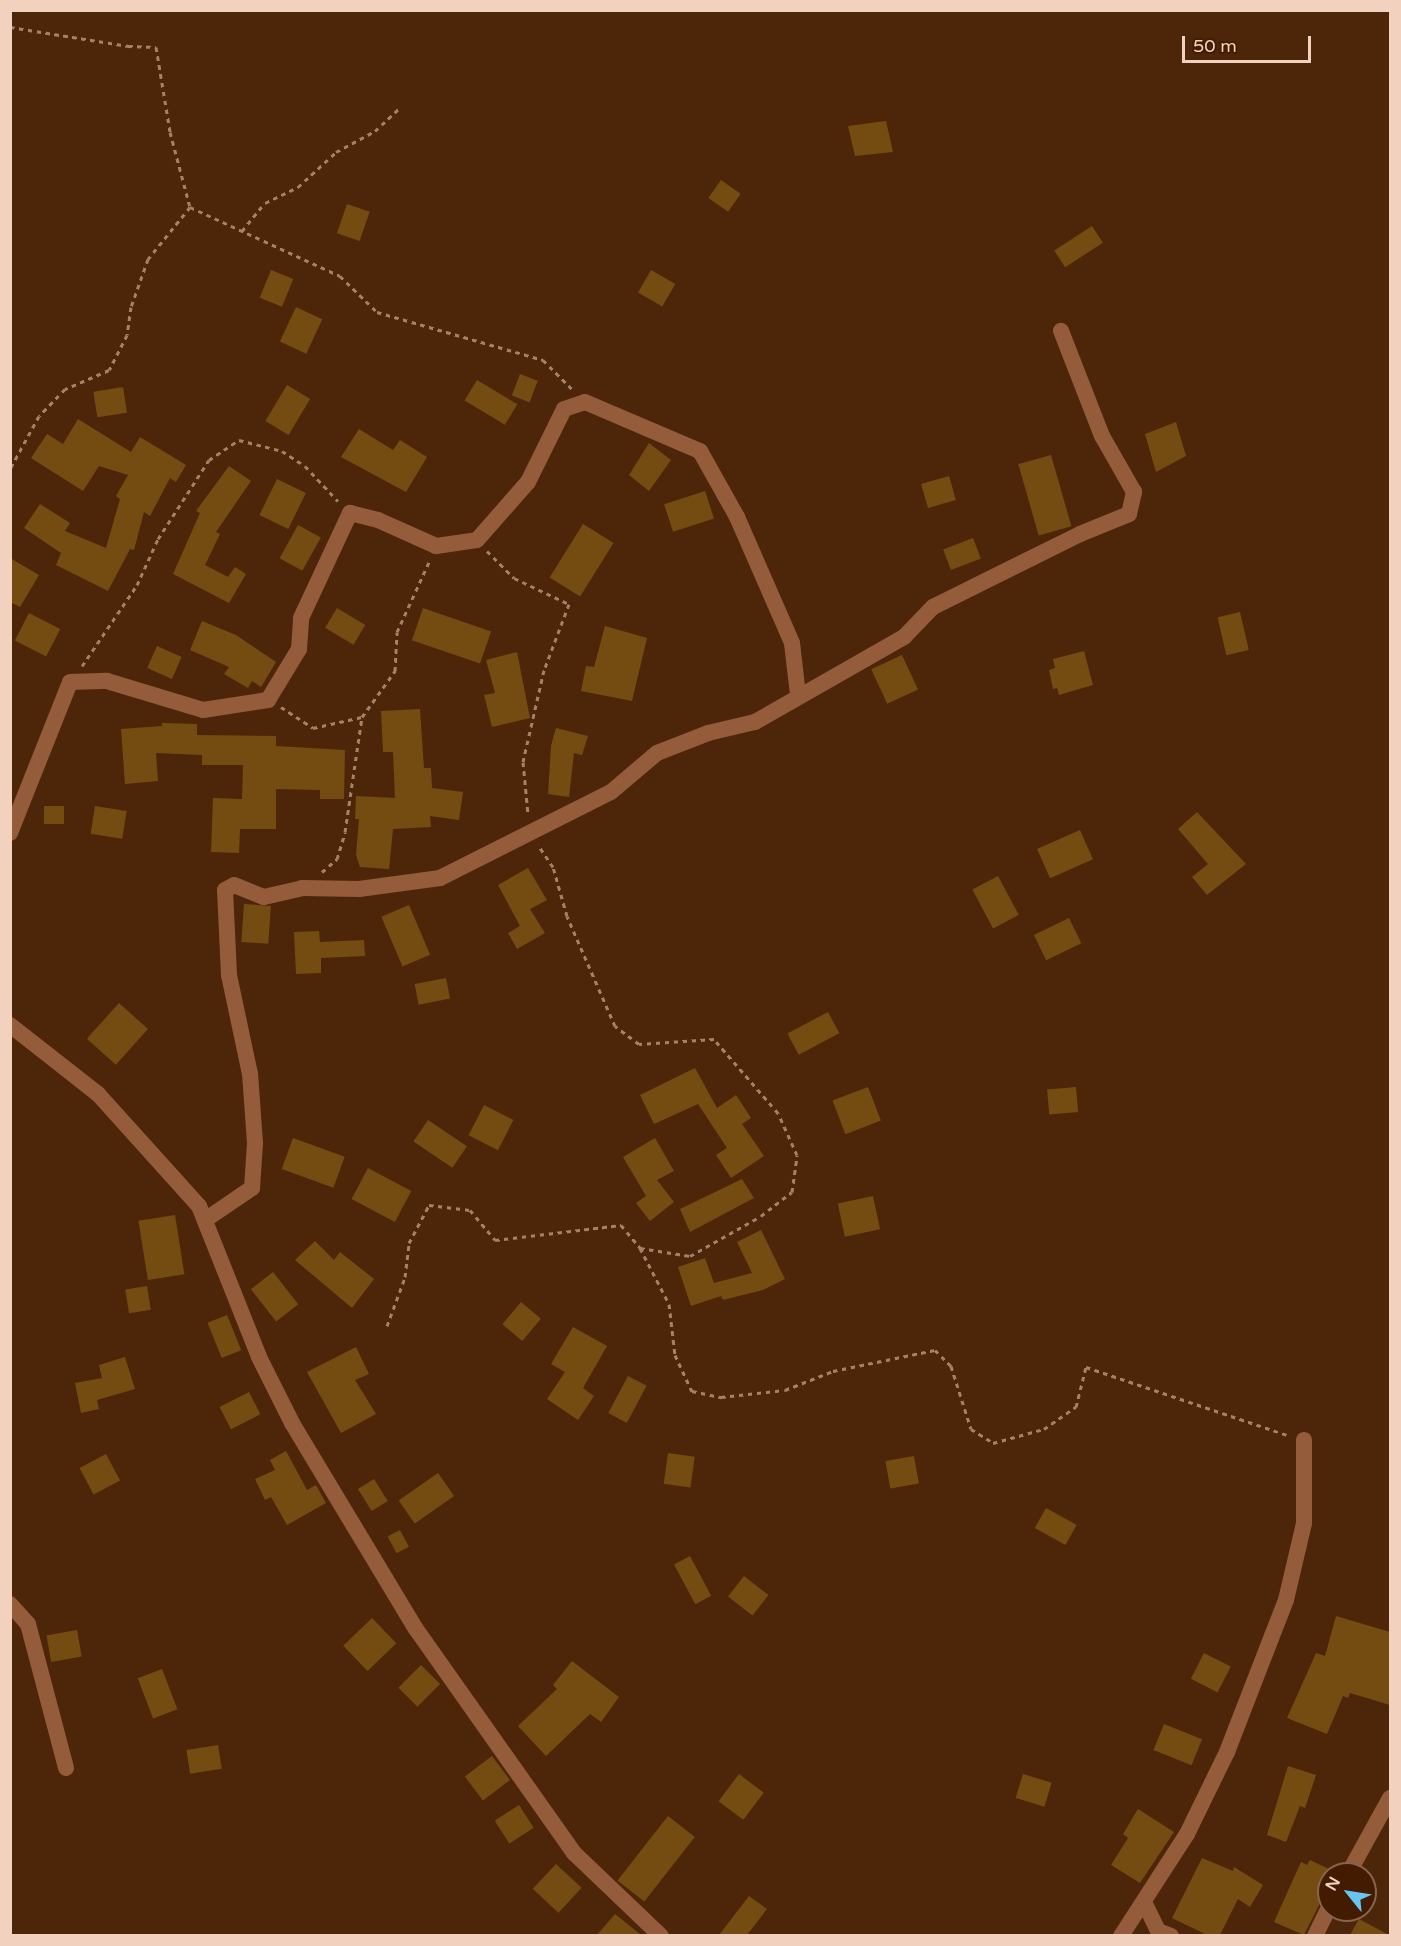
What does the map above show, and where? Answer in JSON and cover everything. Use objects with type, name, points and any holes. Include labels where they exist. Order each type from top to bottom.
[{"type":"street","points":[[205,1220],[252,1188],[255,1143],[250,1074],[229,975],[225,890],[234,885],[264,897],[302,888],[359,889],[440,878],[611,792],[657,753],[708,733],[755,722],[798,695],[904,637],[933,607],[1080,534],[1129,514],[1134,492],[1102,436],[1061,331]]},
{"type":"street","points":[[10,833],[70,682],[107,681],[203,710],[268,700],[299,649],[301,618],[350,513],[378,520],[436,546],[477,540],[528,482],[564,409],[585,402],[700,451],[737,516],[792,643],[798,695]]},
{"type":"street","points":[[12,1029],[98,1094],[199,1206],[260,1357],[292,1423],[416,1629],[574,1853],[662,1935]]},
{"type":"street","points":[[1121,1935],[1187,1834],[1227,1752],[1286,1600],[1304,1523],[1304,1440]]},
{"type":"street","points":[[10,1604],[28,1624],[66,1768]]},
{"type":"street","points":[[1355,1862],[1390,1798]]},
{"type":"street","points":[[1144,1902],[1158,1931],[1171,1935]]},
{"type":"path","points":[[10,27],[128,46],[156,47],[170,132],[190,207]]},
{"type":"path","points":[[242,231],[265,203],[298,187],[336,152],[375,131],[400,107]]},
{"type":"path","points":[[190,207],[340,276],[377,312],[543,360],[585,402]]},
{"type":"path","points":[[10,469],[39,416],[65,389],[109,370],[127,335],[131,307],[148,259],[190,207]]},
{"type":"path","points":[[70,682],[137,585],[158,539],[209,460],[239,440],[282,451],[306,466],[350,513]]},
{"type":"path","points":[[477,540],[514,578],[569,604],[544,670],[524,762],[529,832],[553,867],[567,916],[615,1026],[639,1044],[714,1039],[778,1113],[797,1155],[792,1192],[761,1216],[690,1256],[640,1248]]},
{"type":"path","points":[[302,888],[337,860],[345,832],[362,717],[395,671],[397,632],[436,546]]},
{"type":"path","points":[[268,700],[313,728],[362,717]]},
{"type":"path","points":[[387,1326],[405,1276],[409,1243],[429,1206],[470,1210],[495,1240],[621,1225],[640,1248],[669,1304],[675,1355],[692,1391],[721,1397],[785,1390],[833,1371],[935,1350],[951,1366],[971,1429],[993,1443],[1044,1429],[1076,1407],[1086,1367],[1304,1440]]},
{"type":"building","points":[[886,121],[893,152],[855,156],[848,126]]},
{"type":"building","points":[[721,180],[741,194],[728,212],[708,198]]},
{"type":"building","points":[[347,204],[370,212],[360,241],[337,233]]},
{"type":"building","points":[[1092,226],[1103,243],[1065,267],[1054,251]]},
{"type":"building","points":[[271,270],[293,279],[282,307],[260,298]]},
{"type":"building","points":[[651,270],[675,284],[662,307],[638,293]]},
{"type":"building","points":[[296,307],[322,319],[306,354],[280,341]]},
{"type":"building","points":[[520,374],[538,381],[529,402],[512,395]]},
{"type":"building","points":[[477,380],[517,404],[505,425],[465,401]]},
{"type":"building","points":[[287,385],[310,399],[289,435],[265,421]]},
{"type":"building","points":[[123,387],[127,413],[97,417],[93,392]]},
{"type":"building","points":[[78,419],[131,452],[140,437],[186,465],[176,482],[170,478],[150,516],[144,512],[134,550],[130,549],[108,591],[56,565],[61,553],[24,528],[40,504],[70,523],[65,531],[106,548],[120,499],[116,496],[128,475],[99,466],[83,491],[31,458],[47,434],[63,444]]},
{"type":"building","points":[[1176,422],[1186,456],[1156,472],[1145,434]]},
{"type":"building","points":[[359,429],[393,450],[400,440],[427,457],[406,492],[341,457]]},
{"type":"building","points":[[649,443],[671,460],[649,491],[629,475]]},
{"type":"building","points":[[1051,455],[1071,526],[1039,536],[1018,464]]},
{"type":"building","points":[[229,466],[251,481],[216,532],[220,534],[205,565],[228,577],[235,567],[246,574],[229,603],[173,574],[200,513],[196,511]]},
{"type":"building","points":[[949,476],[956,500],[928,508],[921,484]]},
{"type":"building","points":[[277,479],[306,493],[288,529],[259,515]]},
{"type":"building","points":[[705,491],[714,519],[673,532],[664,504]]},
{"type":"building","points":[[583,524],[614,543],[580,597],[550,577]]},
{"type":"building","points":[[298,525],[321,538],[302,571],[280,558]]},
{"type":"building","points":[[973,538],[981,559],[951,570],[943,549]]},
{"type":"building","points":[[10,558],[39,575],[20,607],[10,602]]},
{"type":"building","points":[[337,608],[365,625],[353,645],[325,628]]},
{"type":"building","points":[[423,608],[491,631],[480,664],[412,640]]},
{"type":"building","points":[[1240,612],[1249,650],[1226,655],[1218,617]]},
{"type":"building","points":[[29,613],[60,629],[46,657],[15,641]]},
{"type":"building","points":[[202,621],[236,635],[276,662],[261,687],[252,681],[248,688],[224,674],[229,667],[190,650]]},
{"type":"building","points":[[605,626],[647,638],[632,701],[581,691],[586,666],[594,667]]},
{"type":"building","points":[[157,646],[182,657],[172,679],[147,668]]},
{"type":"building","points":[[1084,651],[1093,685],[1059,695],[1057,688],[1053,689],[1049,670],[1055,668],[1053,659]]},
{"type":"building","points":[[517,652],[530,718],[492,727],[484,695],[495,693],[486,660]]},
{"type":"building","points":[[902,655],[918,689],[887,704],[871,669]]},
{"type":"building","points":[[420,709],[424,768],[431,768],[432,788],[463,792],[459,820],[430,816],[431,827],[393,829],[389,869],[360,867],[356,855],[359,819],[355,819],[356,796],[395,798],[393,752],[383,752],[381,711]]},
{"type":"building","points":[[162,723],[197,724],[197,735],[276,736],[276,746],[345,750],[344,799],[320,799],[320,790],[276,789],[276,829],[240,829],[239,853],[211,852],[213,798],[242,799],[243,765],[202,765],[202,755],[156,753],[158,781],[125,784],[121,729],[162,726]]},
{"type":"building","points":[[556,728],[588,736],[582,755],[574,753],[569,797],[548,794],[551,746]]},
{"type":"building","points":[[44,806],[64,806],[64,824],[44,824]]},
{"type":"building","points":[[95,806],[127,811],[122,839],[91,834]]},
{"type":"building","points":[[1197,812],[1246,864],[1207,895],[1192,877],[1208,864],[1178,829]]},
{"type":"building","points":[[1080,830],[1093,859],[1050,878],[1037,849]]},
{"type":"building","points":[[528,868],[547,900],[530,909],[545,933],[517,949],[508,933],[520,926],[498,885]]},
{"type":"building","points":[[998,876],[1019,915],[993,928],[972,890]]},
{"type":"building","points":[[244,904],[271,906],[268,944],[241,942]]},
{"type":"building","points":[[409,905],[430,955],[402,966],[381,917]]},
{"type":"building","points":[[1069,918],[1081,943],[1046,960],[1034,935]]},
{"type":"building","points":[[319,931],[320,942],[364,940],[365,956],[321,958],[321,973],[296,974],[294,932]]},
{"type":"building","points":[[446,978],[450,999],[419,1005],[415,984]]},
{"type":"building","points":[[119,1003],[148,1029],[116,1065],[87,1039]]},
{"type":"building","points":[[828,1012],[839,1033],[799,1055],[787,1034]]},
{"type":"building","points":[[695,1068],[717,1108],[736,1095],[751,1118],[742,1124],[764,1156],[731,1178],[716,1155],[727,1148],[698,1104],[654,1124],[640,1095]]},
{"type":"building","points":[[868,1087],[881,1121],[845,1134],[833,1101]]},
{"type":"building","points":[[1076,1087],[1078,1112],[1049,1114],[1047,1090]]},
{"type":"building","points":[[484,1105],[513,1120],[498,1150],[469,1135]]},
{"type":"building","points":[[428,1120],[467,1146],[452,1168],[413,1142]]},
{"type":"building","points":[[293,1138],[345,1157],[333,1188],[282,1169]]},
{"type":"building","points":[[655,1138],[674,1171],[657,1180],[674,1202],[650,1221],[636,1203],[646,1196],[623,1157]]},
{"type":"building","points":[[368,1168],[411,1191],[395,1222],[352,1199]]},
{"type":"building","points":[[742,1179],[754,1198],[690,1232],[680,1209]]},
{"type":"building","points":[[873,1196],[880,1229],[845,1237],[838,1203]]},
{"type":"building","points":[[175,1215],[184,1274],[148,1280],[138,1221]]},
{"type":"building","points":[[761,1230],[785,1279],[763,1290],[723,1300],[721,1296],[691,1306],[678,1267],[705,1258],[714,1283],[752,1273],[737,1242]]},
{"type":"building","points":[[315,1241],[334,1260],[340,1252],[374,1279],[352,1308],[295,1260]]},
{"type":"building","points":[[273,1272],[298,1304],[276,1322],[251,1289]]},
{"type":"building","points":[[147,1286],[151,1310],[129,1313],[125,1289]]},
{"type":"building","points":[[521,1302],[541,1319],[522,1341],[502,1324]]},
{"type":"building","points":[[227,1315],[241,1350],[222,1358],[208,1323]]},
{"type":"building","points":[[573,1327],[607,1346],[583,1388],[594,1396],[578,1420],[547,1399],[565,1372],[551,1364]]},
{"type":"building","points":[[356,1347],[369,1374],[355,1380],[376,1414],[341,1433],[307,1372]]},
{"type":"building","points":[[125,1357],[135,1389],[97,1400],[99,1409],[81,1413],[75,1383],[102,1378],[99,1365]]},
{"type":"building","points":[[628,1376],[647,1386],[627,1423],[608,1413]]},
{"type":"building","points":[[249,1392],[260,1414],[231,1429],[220,1407]]},
{"type":"building","points":[[286,1451],[307,1490],[316,1485],[326,1503],[287,1525],[271,1497],[265,1500],[255,1479],[275,1470],[270,1460]]},
{"type":"building","points":[[668,1453],[695,1457],[690,1487],[664,1484]]},
{"type":"building","points":[[106,1454],[120,1480],[94,1495],[80,1468]]},
{"type":"building","points":[[914,1456],[919,1484],[890,1489],[885,1461]]},
{"type":"building","points":[[438,1473],[454,1496],[415,1523],[399,1501]]},
{"type":"building","points":[[374,1479],[388,1501],[372,1511],[358,1489]]},
{"type":"building","points":[[1046,1508],[1077,1525],[1065,1545],[1035,1528]]},
{"type":"building","points":[[400,1530],[409,1547],[397,1553],[388,1537]]},
{"type":"building","points":[[690,1556],[711,1596],[695,1604],[674,1564]]},
{"type":"building","points":[[744,1576],[768,1595],[752,1616],[728,1596]]},
{"type":"building","points":[[1336,1616],[1390,1632],[1390,1705],[1350,1693],[1348,1698],[1343,1696],[1327,1734],[1287,1718],[1316,1653],[1325,1656]]},
{"type":"building","points":[[372,1618],[396,1643],[368,1671],[343,1646]]},
{"type":"building","points":[[77,1630],[82,1657],[51,1662],[46,1635]]},
{"type":"building","points":[[1204,1653],[1231,1667],[1218,1692],[1191,1679]]},
{"type":"building","points":[[572,1661],[619,1697],[601,1722],[590,1714],[546,1756],[518,1726],[557,1689],[553,1685]]},
{"type":"building","points":[[421,1665],[440,1684],[417,1707],[398,1688]]},
{"type":"building","points":[[162,1669],[177,1709],[153,1718],[138,1678]]},
{"type":"building","points":[[1164,1724],[1202,1739],[1192,1765],[1154,1750]]},
{"type":"building","points":[[218,1745],[222,1769],[190,1774],[186,1750]]},
{"type":"building","points":[[492,1756],[510,1780],[483,1800],[465,1776]]},
{"type":"building","points":[[1288,1766],[1316,1775],[1305,1808],[1300,1806],[1286,1842],[1267,1835]]},
{"type":"building","points":[[739,1774],[764,1793],[743,1820],[719,1801]]},
{"type":"building","points":[[1023,1774],[1052,1783],[1044,1807],[1016,1798]]},
{"type":"building","points":[[519,1805],[534,1828],[509,1843],[495,1821]]},
{"type":"building","points":[[1138,1809],[1174,1832],[1140,1883],[1111,1865],[1128,1838],[1123,1834]]},
{"type":"building","points":[[668,1816],[695,1837],[644,1902],[618,1881]]},
{"type":"building","points":[[1202,1858],[1233,1871],[1234,1867],[1263,1885],[1250,1907],[1238,1899],[1220,1935],[1207,1935],[1172,1918]]},
{"type":"building","points":[[1310,1860],[1317,1863],[1317,1909],[1304,1935],[1274,1922],[1301,1862],[1307,1865]]},
{"type":"building","points":[[556,1864],[582,1888],[558,1913],[533,1889]]},
{"type":"building","points":[[749,1896],[767,1909],[747,1935],[719,1935]]},
{"type":"building","points":[[615,1914],[641,1935],[597,1935]]},
{"type":"building","points":[[1357,1922],[1365,1922],[1389,1935],[1350,1935]]}]
